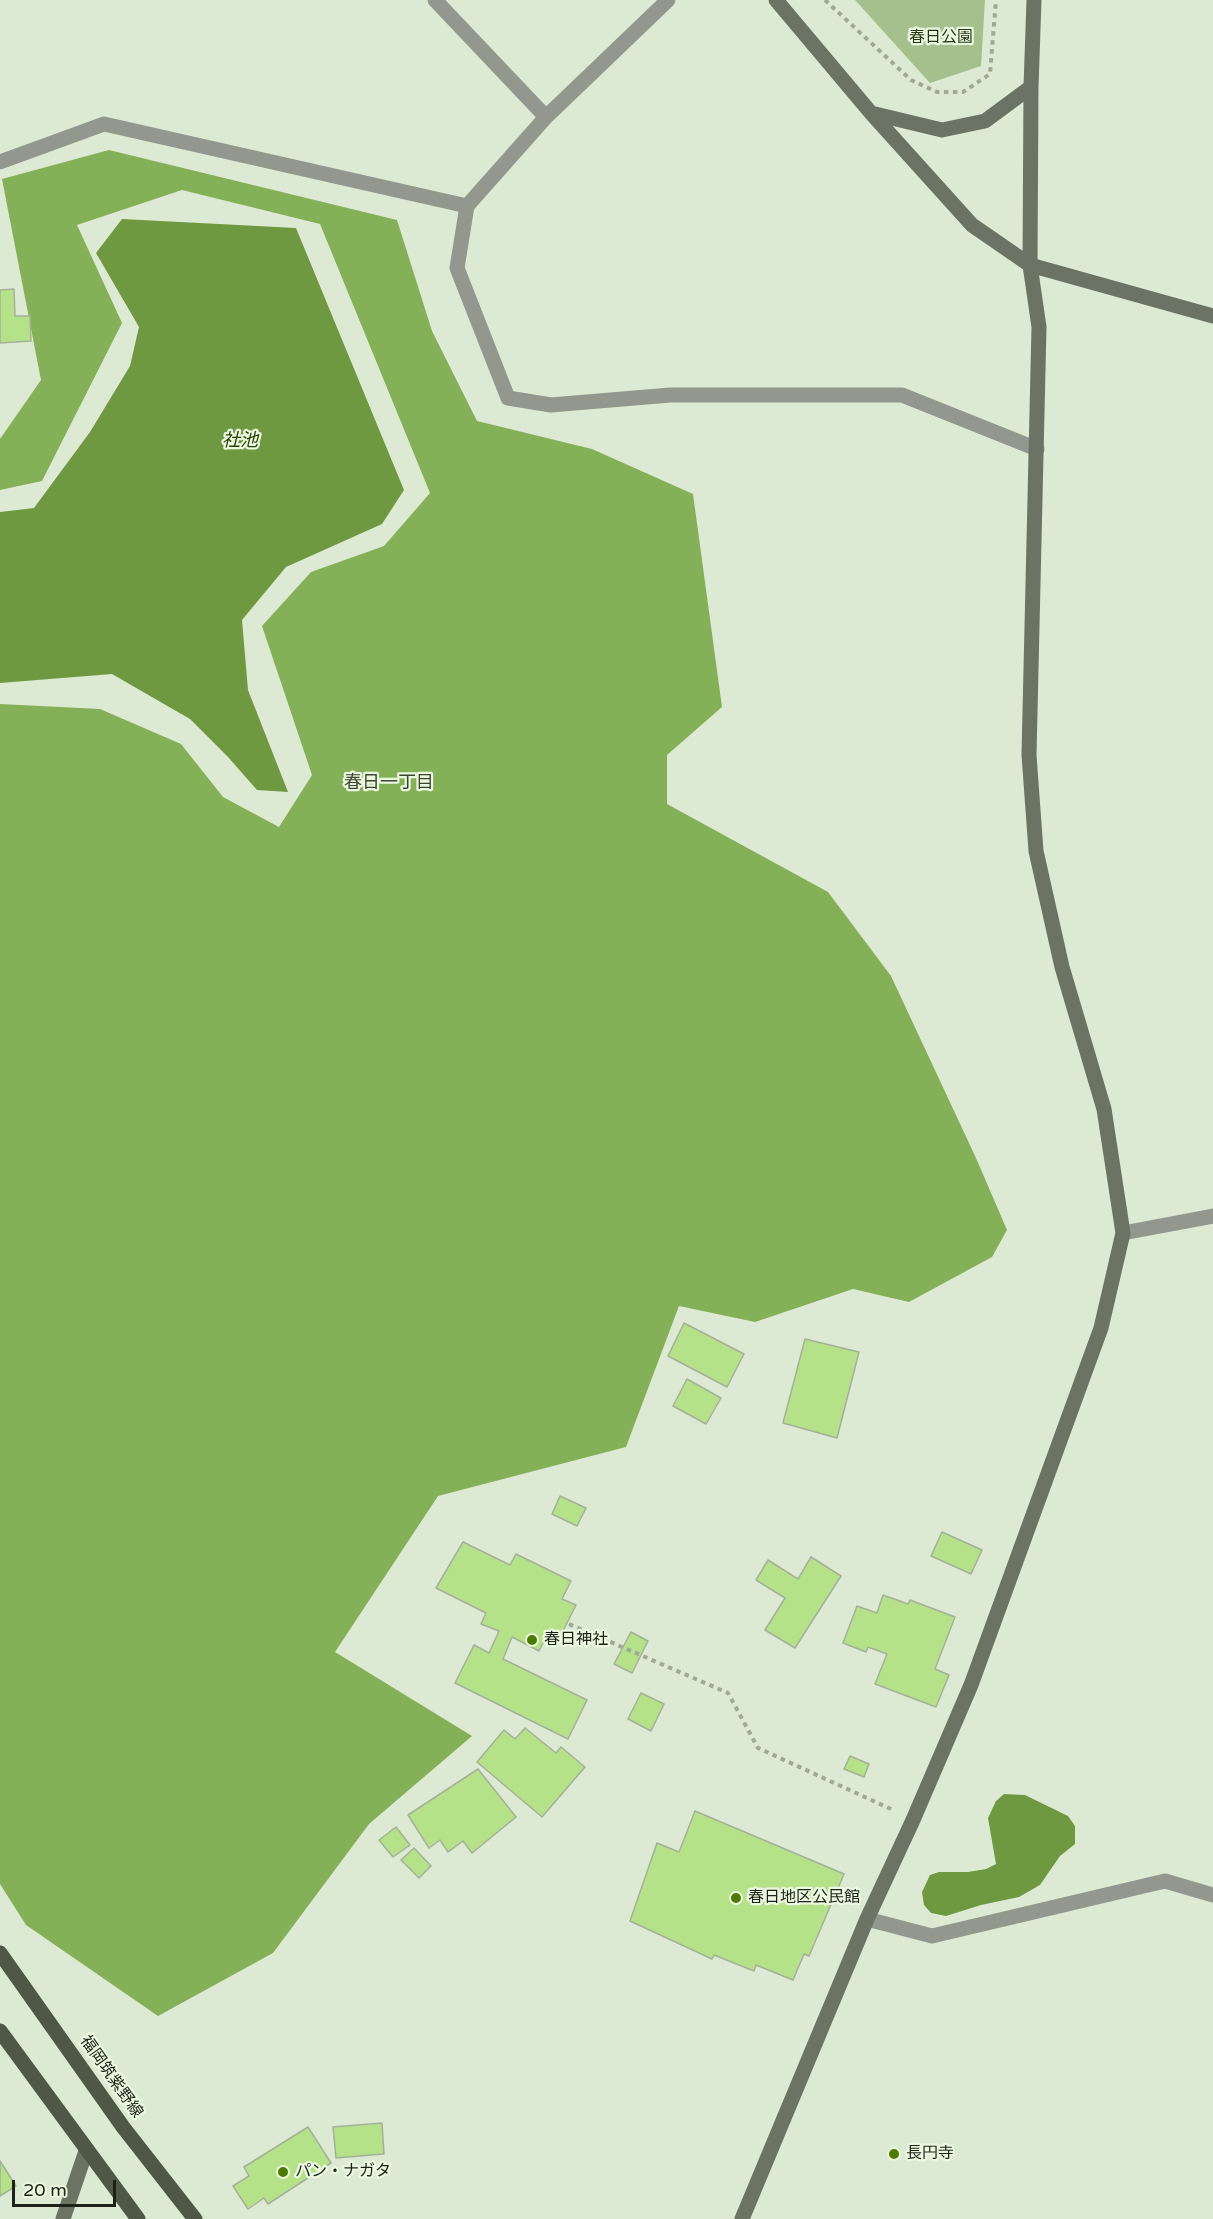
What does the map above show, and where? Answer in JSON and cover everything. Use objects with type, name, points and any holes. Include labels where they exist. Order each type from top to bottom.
[{"type":"main road","name":"福岡筑紫野線","points":[[0,1953],[123,2127],[195,2219]]},
{"type":"main road","points":[[0,2031],[138,2219]]},
{"type":"street","points":[[435,0],[546,117]]},
{"type":"street","points":[[668,0],[546,117],[467,206],[457,268],[508,398],[551,405],[670,395],[902,395],[1037,448]]},
{"type":"street","points":[[776,0],[871,113],[972,225],[1030,265],[1213,316]]},
{"type":"street","points":[[742,2219],[867,1919],[913,1820],[971,1685],[1101,1328],[1123,1233],[1104,1108],[1062,967],[1036,851],[1029,755],[1039,327],[1030,265],[1034,0]]},
{"type":"street","points":[[871,113],[942,130],[985,121],[1031,87]]},
{"type":"street","points":[[0,162],[104,124],[467,206]]},
{"type":"street","points":[[1123,1233],[1213,1216]]},
{"type":"street","points":[[867,1919],[932,1936],[1165,1881],[1213,1895]]},
{"type":"street","points":[[63,2219],[87,2151]]},
{"type":"path","points":[[825,0],[911,80],[937,92],[963,92],[990,74],[996,0]]},
{"type":"path","points":[[569,1624],[728,1693],[758,1748],[913,1820]]},
{"type":"green space","name":"春日公園","points":[[855,0],[985,0],[981,66],[930,83]]},
{"type":"shaded area","points":[[109,150],[397,220],[432,331],[477,421],[592,449],[693,494],[722,707],[667,755],[667,804],[828,892],[891,976],[1007,1230],[992,1257],[909,1302],[853,1289],[755,1322],[679,1306],[626,1447],[438,1496],[335,1652],[472,1736],[369,1824],[273,1953],[158,2016],[26,1925],[0,1884],[0,704],[100,709],[181,744],[223,797],[279,827],[312,775],[262,626],[311,572],[384,546],[430,493],[320,224],[182,190],[77,225],[122,323],[42,481],[0,490],[0,439],[41,380],[2,179]]},
{"type":"water","name":"社池","points":[[122,219],[296,228],[404,490],[382,524],[286,567],[242,620],[248,690],[288,792],[257,790],[190,719],[112,674],[0,683],[0,512],[34,508],[90,432],[130,366],[139,327],[96,253]]},
{"type":"water","points":[[1004,1794],[1025,1795],[1068,1816],[1075,1826],[1075,1844],[1060,1856],[1040,1885],[1019,1897],[981,1905],[946,1916],[931,1913],[924,1905],[922,1892],[930,1875],[939,1872],[968,1872],[986,1869],[996,1864],[988,1818],[996,1801]]},
{"type":"building","points":[[14,289],[15,316],[30,316],[31,341],[0,343],[0,290]]},
{"type":"building","points":[[684,1323],[744,1354],[727,1387],[668,1356]]},
{"type":"building","points":[[805,1339],[859,1352],[837,1438],[783,1423]]},
{"type":"building","points":[[687,1379],[721,1398],[706,1424],[673,1406]]},
{"type":"building","points":[[560,1496],[586,1508],[577,1526],[552,1514]]},
{"type":"building","points":[[942,1532],[982,1550],[971,1574],[931,1556]]},
{"type":"building","name":"春日神社","points":[[463,1542],[510,1565],[516,1554],[571,1581],[562,1599],[576,1605],[557,1643],[546,1637],[539,1651],[512,1637],[503,1659],[587,1700],[568,1739],[455,1683],[474,1645],[489,1653],[499,1631],[481,1624],[486,1613],[436,1588]]},
{"type":"building","points":[[811,1557],[841,1576],[795,1648],[765,1630],[785,1598],[756,1580],[768,1560],[798,1579]]},
{"type":"building","points":[[883,1595],[908,1604],[910,1600],[955,1617],[935,1669],[949,1675],[936,1707],[875,1684],[887,1654],[868,1647],[866,1652],[843,1643],[857,1606],[877,1613]]},
{"type":"building","points":[[631,1632],[648,1641],[632,1673],[614,1664]]},
{"type":"building","points":[[641,1693],[664,1704],[651,1731],[628,1719]]},
{"type":"building","points":[[525,1728],[556,1753],[561,1747],[585,1767],[542,1817],[477,1762],[504,1730],[515,1739]]},
{"type":"building","points":[[850,1756],[869,1764],[864,1777],[844,1769]]},
{"type":"building","points":[[478,1769],[516,1817],[472,1853],[463,1841],[448,1852],[440,1840],[429,1848],[408,1815]]},
{"type":"building","name":"春日地区公民館","points":[[695,1811],[844,1874],[809,1956],[804,1954],[793,1980],[756,1965],[754,1971],[714,1955],[712,1959],[630,1921],[657,1843],[679,1852]]},
{"type":"building","points":[[396,1827],[410,1845],[393,1857],[379,1840]]},
{"type":"building","points":[[414,1848],[431,1866],[419,1878],[401,1860]]},
{"type":"building","points":[[382,2123],[384,2154],[336,2158],[333,2127]]},
{"type":"building","name":"パン・ナガタ","points":[[308,2127],[331,2163],[268,2204],[264,2198],[248,2209],[233,2186],[249,2176],[244,2167]]},
{"type":"building","points":[[0,2161],[16,2186],[0,2196]]},
{"type":"place","name":"春日神社","points":[[532,1640]]},
{"type":"place","name":"春日地区公民館","points":[[736,1898]]},
{"type":"place","name":"長円寺","points":[[894,2154]]},
{"type":"place","name":"パン・ナガタ","points":[[283,2172]]},
{"type":"district","name":"春日一丁目","points":[[389,783]]}]
